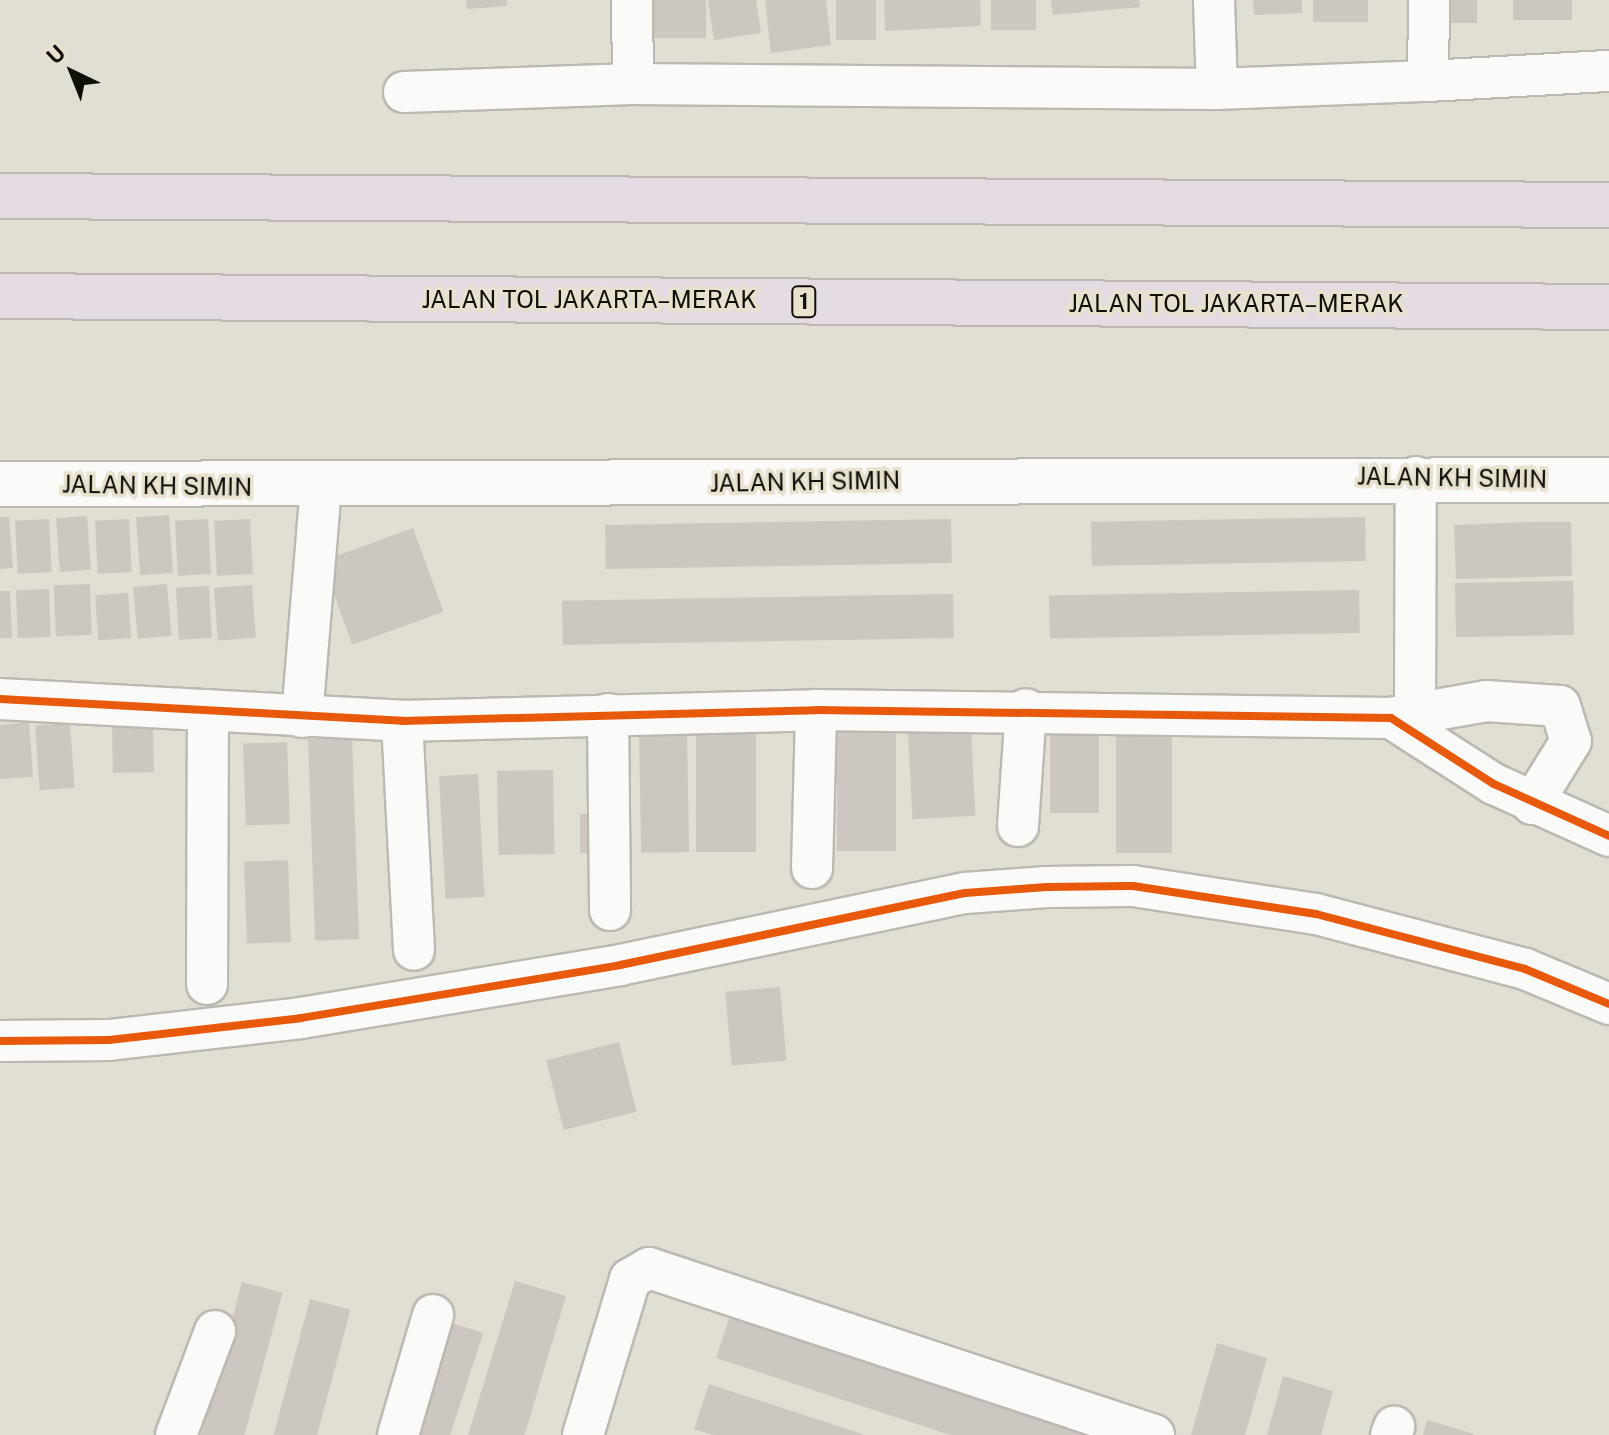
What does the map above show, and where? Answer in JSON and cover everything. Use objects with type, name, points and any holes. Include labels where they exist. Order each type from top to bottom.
[{"type":"highway","points":[[0,196],[1609,205]]},
{"type":"highway","name":"JALAN TOL JAKARTA–MERAK","points":[[0,296],[1609,307]]},
{"type":"street","points":[[632,0],[633,84]]},
{"type":"street","points":[[1214,0],[1217,89]]},
{"type":"street","points":[[1428,81],[1429,0]]},
{"type":"street","points":[[404,92],[633,84],[1217,89],[1609,71]]},
{"type":"street","points":[[1403,715],[1416,477]]},
{"type":"street","name":"JALAN KH SIMIN","points":[[0,484],[321,487],[1416,477],[1609,480]]},
{"type":"street","points":[[302,717],[321,487]]},
{"type":"street","points":[[0,699],[402,721],[816,710],[1026,709],[1403,715],[1486,701],[1560,706],[1571,741],[1532,804]]},
{"type":"street","points":[[1018,826],[1026,709]]},
{"type":"street","points":[[207,984],[208,710]]},
{"type":"street","points":[[812,868],[816,710]]},
{"type":"street","points":[[608,714],[610,910]]},
{"type":"street","points":[[1403,715],[1532,804],[1609,836]]},
{"type":"street","points":[[402,721],[414,950]]},
{"type":"street","points":[[0,1041],[109,1040],[301,1018],[620,965],[965,893],[1047,887],[1133,886],[1316,914],[1525,969],[1609,1004]]},
{"type":"street","points":[[583,1435],[630,1279],[649,1268],[1154,1435]]},
{"type":"street","points":[[398,1435],[433,1315]]},
{"type":"street","points":[[176,1435],[215,1331]]},
{"type":"building","points":[[466,0],[507,0],[507,6],[467,9]]},
{"type":"building","points":[[642,0],[706,0],[706,38],[642,38]]},
{"type":"building","points":[[708,0],[756,0],[761,33],[714,40]]},
{"type":"building","points":[[765,0],[826,0],[831,45],[771,53]]},
{"type":"building","points":[[836,0],[876,0],[876,40],[836,40]]},
{"type":"building","points":[[884,0],[980,0],[981,26],[885,31]]},
{"type":"building","points":[[991,0],[1036,0],[1036,30],[991,30]]},
{"type":"building","points":[[1051,0],[1139,0],[1140,7],[1053,15]]},
{"type":"building","points":[[1253,0],[1302,0],[1302,13],[1254,15]]},
{"type":"building","points":[[1313,0],[1368,0],[1368,22],[1313,22]]},
{"type":"building","points":[[1451,0],[1477,0],[1477,23],[1451,23]]},
{"type":"building","points":[[1513,0],[1572,0],[1572,20],[1513,20]]},
{"type":"building","points":[[169,515],[173,573],[140,575],[136,517]]},
{"type":"building","points":[[87,516],[91,570],[60,572],[56,518]]},
{"type":"building","points":[[0,517],[9,517],[13,568],[0,569]]},
{"type":"building","points":[[1365,517],[1366,561],[1092,566],[1091,522]]},
{"type":"building","points":[[49,519],[52,572],[18,574],[15,521]]},
{"type":"building","points":[[129,519],[132,572],[98,574],[95,521]]},
{"type":"building","points":[[208,519],[211,574],[178,576],[175,521]]},
{"type":"building","points":[[250,519],[253,574],[217,576],[214,521]]},
{"type":"building","points":[[951,519],[952,563],[606,569],[605,525]]},
{"type":"building","points":[[1571,522],[1572,576],[1456,579],[1454,525]]},
{"type":"building","points":[[413,528],[443,612],[352,645],[322,561]]},
{"type":"building","points":[[1573,581],[1574,635],[1456,637],[1455,583]]},
{"type":"building","points":[[90,584],[92,635],[56,636],[54,585]]},
{"type":"building","points":[[167,584],[172,636],[138,639],[133,587]]},
{"type":"building","points":[[252,585],[256,638],[218,641],[214,588]]},
{"type":"building","points":[[209,586],[212,638],[179,640],[176,588]]},
{"type":"building","points":[[49,589],[51,637],[18,638],[16,590]]},
{"type":"building","points":[[1359,590],[1360,633],[1050,638],[1049,595]]},
{"type":"building","points":[[0,591],[10,591],[12,638],[0,638]]},
{"type":"building","points":[[128,593],[131,638],[98,640],[95,595]]},
{"type":"building","points":[[953,594],[954,638],[563,645],[562,601]]},
{"type":"building","points":[[970,712],[975,816],[913,819],[907,715]]},
{"type":"building","points":[[696,718],[756,718],[756,852],[696,852]]},
{"type":"building","points":[[837,718],[896,718],[896,851],[837,851]]},
{"type":"building","points":[[29,722],[33,777],[0,779],[0,725]]},
{"type":"building","points":[[153,722],[154,772],[113,773],[112,723]]},
{"type":"building","points":[[70,723],[75,788],[40,790],[35,725]]},
{"type":"building","points":[[1116,726],[1172,726],[1172,853],[1116,853]]},
{"type":"building","points":[[1050,729],[1099,729],[1099,813],[1050,813]]},
{"type":"building","points":[[687,730],[689,852],[641,853],[639,731]]},
{"type":"building","points":[[352,737],[359,939],[315,940],[308,739]]},
{"type":"building","points":[[287,742],[290,824],[246,825],[243,744]]},
{"type":"building","points":[[553,770],[554,854],[498,855],[497,771]]},
{"type":"building","points":[[478,774],[484,897],[445,899],[439,776]]},
{"type":"building","points":[[580,814],[596,814],[596,853],[580,853]]},
{"type":"building","points":[[288,860],[291,942],[247,943],[244,862]]},
{"type":"building","points":[[780,987],[786,1061],[732,1066],[725,992]]},
{"type":"building","points":[[619,1042],[636,1112],[564,1130],[546,1060]]},
{"type":"building","points":[[515,1281],[566,1296],[527,1427],[524,1435],[468,1435]]},
{"type":"building","points":[[242,1282],[283,1293],[244,1435],[201,1435]]},
{"type":"building","points":[[310,1299],[351,1310],[317,1435],[274,1435]]},
{"type":"building","points":[[731,1313],[1098,1435],[950,1435],[716,1358]]},
{"type":"building","points":[[449,1322],[483,1333],[450,1435],[412,1435]]},
{"type":"building","points":[[1217,1343],[1267,1358],[1245,1435],[1191,1435]]},
{"type":"building","points":[[1283,1376],[1333,1391],[1321,1435],[1267,1435]]},
{"type":"building","points":[[709,1384],[862,1435],[713,1435],[694,1429]]},
{"type":"building","points":[[1427,1420],[1474,1434],[1474,1435],[1423,1435]]},
{"type":"cycle path","points":[[0,699],[402,721],[816,710],[1391,718],[1494,784],[1609,836]]},
{"type":"cycle path","points":[[0,1041],[109,1040],[301,1018],[620,965],[965,893],[1047,887],[1133,886],[1316,914],[1525,969],[1609,1004]]}]
